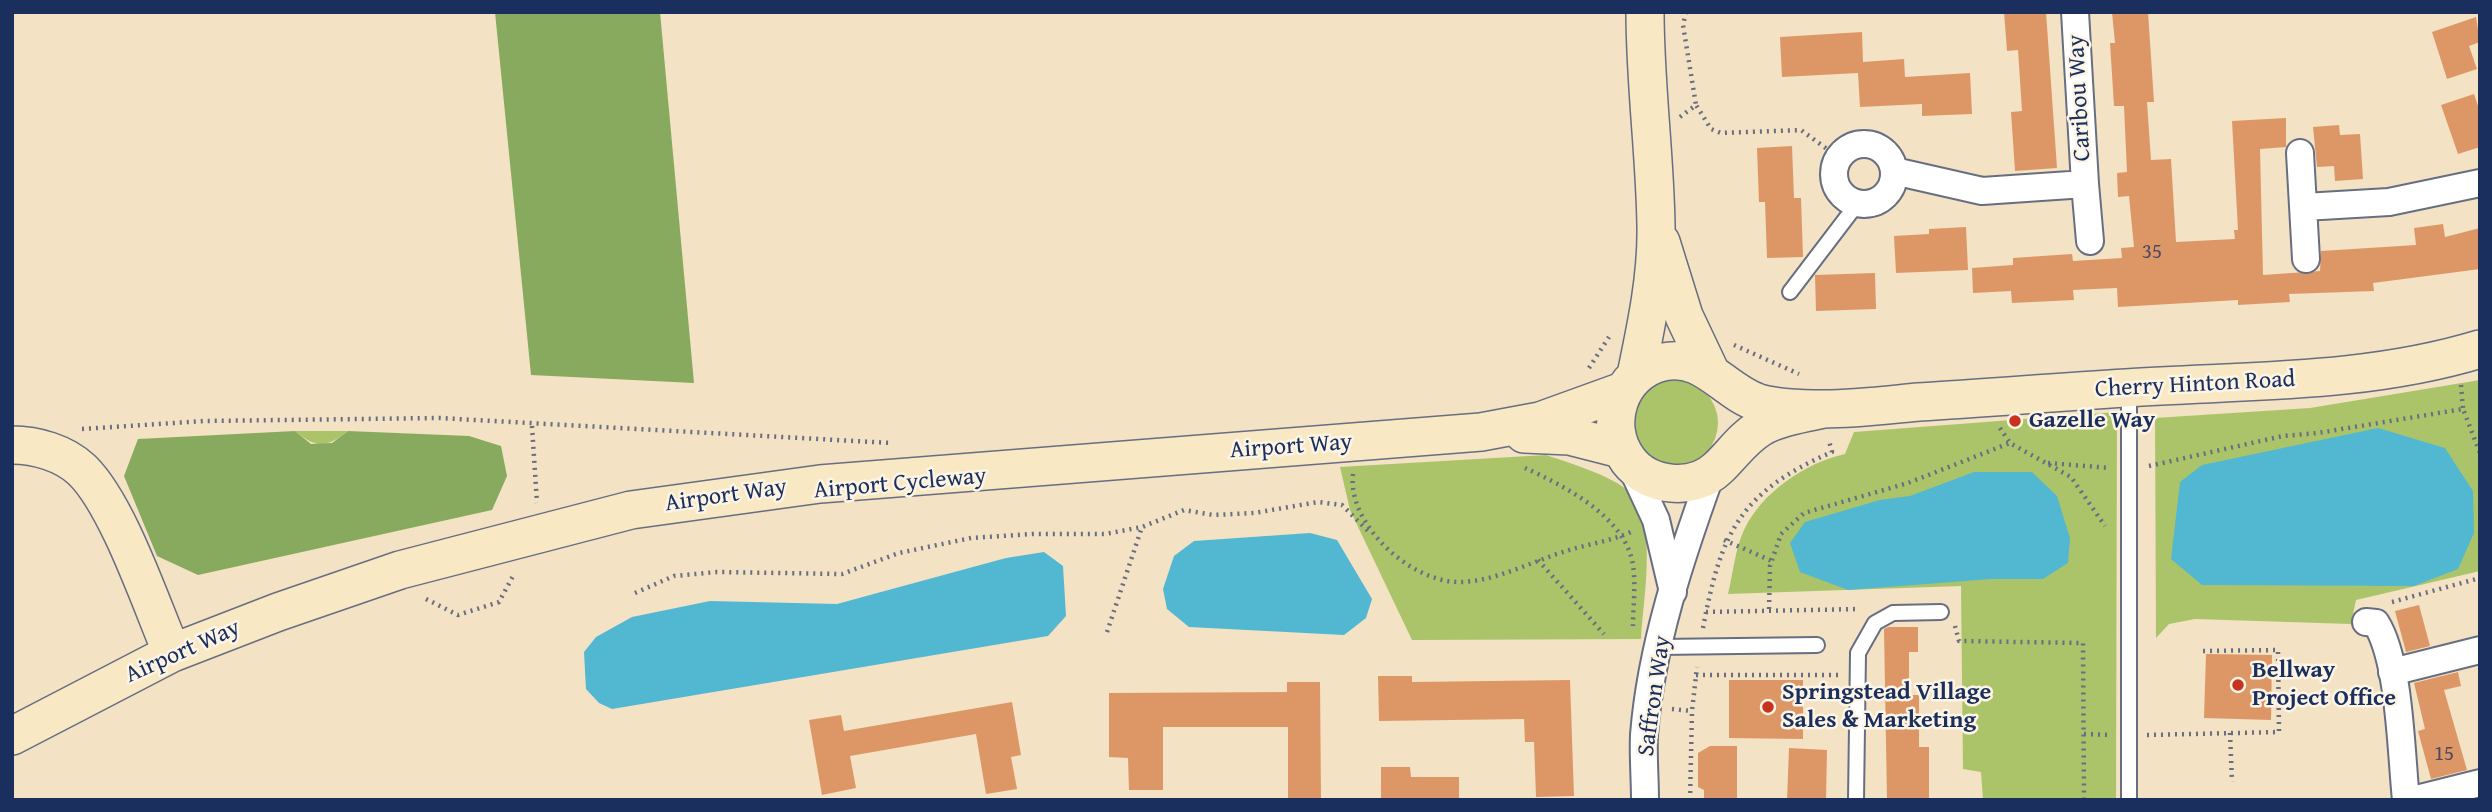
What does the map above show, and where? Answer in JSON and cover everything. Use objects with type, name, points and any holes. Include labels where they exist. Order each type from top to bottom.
[{"type":"street","points":[[1644,12],[1645,69],[1656,228],[1647,320],[1630,383],[1615,419],[1625,457],[1644,475],[1669,483],[1695,481],[1714,471],[1741,441],[1764,425],[1826,424]]},
{"type":"street","name":"Caribou Way","points":[[2075,12],[2090,241]]},
{"type":"street","points":[[1868,144],[1886,154],[1894,172],[1893,182],[1881,199],[1871,204],[1857,204],[1843,197],[1837,188],[1833,178],[1838,158],[1845,150],[1868,144]]},
{"type":"street","points":[[2300,153],[2306,259]]},
{"type":"street","name":"Caribou Way","points":[[1894,172],[1982,191],[2085,184]]},
{"type":"street","points":[[2304,207],[2389,202],[2480,183]]},
{"type":"street","points":[[1656,228],[1684,316],[1737,414],[1735,439],[1714,471]]},
{"type":"street","points":[[1630,383],[1650,367],[1672,361],[1696,364],[1743,396],[1826,424]]},
{"type":"street","name":"Cherry Hinton Road","points":[[1826,424],[2129,388],[2324,378],[2470,362]]},
{"type":"street","name":"Airport Way","points":[[12,736],[172,653],[278,612],[400,570],[631,510],[820,484],[1480,432],[1540,421],[1630,383]]},
{"type":"street","name":"Airport Way","points":[[1480,432],[1570,436],[1625,457]]},
{"type":"street","points":[[12,444],[55,453],[80,468],[93,483],[108,506],[172,653]]},
{"type":"street","name":"Saffron Way","points":[[1625,457],[1656,520],[1674,593]]},
{"type":"street","name":"Saffron Way","points":[[1645,800],[1644,737],[1659,648],[1684,548],[1714,471]]},
{"type":"street","points":[[2371,622],[2384,635],[2392,672],[2406,800]]},
{"type":"street","points":[[2392,672],[2480,650]]},
{"type":"street","points":[[2412,800],[2480,783]]},
{"type":"lane","points":[[1790,292],[1857,204]]},
{"type":"lane","points":[[2129,388],[2129,800]]},
{"type":"lane","points":[[1856,800],[1857,653],[1875,623],[1893,613],[1941,612]]},
{"type":"lane","points":[[1659,648],[1817,645]]},
{"type":"path","points":[[1686,12],[1683,25],[1696,106],[1711,129],[1721,133],[1801,130],[1838,158]]},
{"type":"path","points":[[1672,123],[1696,106]]},
{"type":"path","points":[[1581,377],[1611,335]]},
{"type":"path","points":[[2470,362],[2463,408],[2480,453]]},
{"type":"path","points":[[2048,463],[2129,471],[2283,436],[2318,433],[2463,408]]},
{"type":"path","points":[[68,430],[324,418],[439,418],[532,426],[905,444]]},
{"type":"path","points":[[1690,800],[1696,676],[1706,612],[1726,540],[1748,506],[1770,486],[1793,469],[1832,452],[1826,424]]},
{"type":"path","points":[[1998,424],[2010,443],[2071,477],[2105,523],[2106,535],[2129,536]]},
{"type":"path","points":[[532,426],[538,532]]},
{"type":"path","points":[[1769,608],[1772,561],[1781,534],[1804,513],[1909,483],[2010,443]]},
{"type":"path","points":[[1355,463],[1352,483],[1357,509],[1370,533]]},
{"type":"path","points":[[1528,469],[1601,514],[1623,536],[1633,565],[1633,636]]},
{"type":"path","points":[[635,593],[674,576],[717,572],[842,574],[899,553],[971,538],[1032,534],[1105,534],[1142,527],[1184,510],[1213,514],[1254,513],[1318,502],[1342,505],[1370,533],[1418,571],[1458,582],[1490,576],[1568,550],[1623,536]]},
{"type":"path","points":[[1107,632],[1142,527]]},
{"type":"path","points":[[1726,540],[1772,561]]},
{"type":"path","points":[[1538,560],[1604,634]]},
{"type":"path","points":[[422,598],[432,599],[458,615],[499,602],[509,578],[520,570]]},
{"type":"path","points":[[2371,622],[2385,604],[2480,578]]},
{"type":"path","points":[[1706,612],[1769,608],[1867,609],[1893,613]]},
{"type":"path","points":[[1941,612],[1958,629],[1959,640],[2083,643],[2084,800]]},
{"type":"path","points":[[2084,734],[2279,732],[2278,650],[2201,651]]},
{"type":"path","points":[[1696,676],[1857,675]]},
{"type":"path","points":[[2230,733],[2232,782]]},
{"type":"green space","points":[[495,12],[660,12],[694,383],[531,375]]},
{"type":"green space","points":[[1675,380],[1692,383],[1706,392],[1715,406],[1718,423],[1715,440],[1706,454],[1692,463],[1675,466],[1658,463],[1644,454],[1635,440],[1632,423],[1635,406],[1644,392],[1658,383]]},
{"type":"green space","points":[[2480,380],[2480,571],[2356,600],[2351,624],[2195,619],[2169,624],[2156,638],[2155,418],[2310,408]]},
{"type":"green space","points":[[2117,412],[2116,800],[1983,800],[1981,772],[1963,769],[1961,586],[1728,594],[1741,537],[1762,503],[1800,472],[1845,454],[1854,432]]},
{"type":"green space","points":[[295,431],[348,431],[334,441],[322,444],[309,441]]},
{"type":"green space","points":[[295,431],[311,444],[332,443],[348,431],[469,436],[501,446],[507,476],[492,510],[198,575],[157,556],[124,476],[138,439]]},
{"type":"green space","points":[[1546,455],[1605,477],[1627,489],[1633,496],[1645,527],[1647,546],[1641,639],[1412,640],[1350,510],[1340,467]]},
{"type":"water","points":[[2378,428],[2445,448],[2473,491],[2474,533],[2458,569],[2414,586],[2202,585],[2171,559],[2180,482],[2202,465]]},
{"type":"water","points":[[1974,472],[2032,472],[2057,496],[2070,538],[2068,563],[2043,579],[1991,579],[1848,590],[1800,572],[1790,543],[1805,522],[1880,500],[1910,496]]},
{"type":"water","points":[[1310,533],[1337,540],[1372,599],[1366,618],[1344,635],[1189,627],[1167,609],[1163,589],[1174,556],[1194,541]]},
{"type":"water","points":[[1044,552],[1063,566],[1066,616],[1048,636],[612,709],[599,703],[586,689],[584,652],[596,637],[632,617],[710,601],[837,604],[1006,558]]},
{"type":"building","points":[[2004,12],[2046,12],[2057,168],[2015,171],[2011,112],[2022,111],[2018,50],[2007,51]]},
{"type":"building","points":[[2112,12],[2148,12],[2154,102],[2147,102],[2151,160],[2171,159],[2176,242],[2235,239],[2234,230],[2238,230],[2232,121],[2286,118],[2286,147],[2260,149],[2263,275],[2320,271],[2321,251],[2416,245],[2414,228],[2443,224],[2445,237],[2480,228],[2480,269],[2373,283],[2374,291],[2289,294],[2290,302],[2238,305],[2238,300],[2118,307],[2117,288],[2073,290],[2074,300],[2012,303],[2011,291],[1973,293],[1972,268],[2013,265],[2013,258],[2072,254],[2073,261],[2122,258],[2121,248],[2134,247],[2129,196],[2118,197],[2117,173],[2127,172],[2124,106],[2114,106],[2110,43],[2115,43]]},
{"type":"building","points":[[2476,17],[2480,42],[2469,46],[2477,69],[2447,79],[2432,32]]},
{"type":"building","points":[[1862,32],[1863,62],[1904,59],[1905,77],[1970,73],[1972,114],[1922,116],[1922,104],[1860,107],[1858,73],[1782,77],[1780,37]]},
{"type":"building","points":[[2474,94],[2480,112],[2480,147],[2458,154],[2441,105]]},
{"type":"building","points":[[2339,125],[2340,135],[2360,134],[2363,179],[2335,181],[2334,166],[2317,167],[2313,127]]},
{"type":"building","points":[[1792,146],[1794,198],[1801,198],[1803,257],[1767,258],[1765,202],[1759,202],[1757,148]]},
{"type":"building","points":[[1966,227],[1968,270],[1896,273],[1894,236],[1929,234],[1929,229]]},
{"type":"building","points":[[1875,273],[1876,309],[1816,311],[1815,275]]},
{"type":"building","points":[[2419,605],[2430,646],[2406,652],[2395,611]]},
{"type":"building","points":[[1918,627],[1918,652],[1909,652],[1909,695],[1919,695],[1919,747],[1929,747],[1929,800],[1887,800],[1884,629]]},
{"type":"building","points":[[2206,654],[2272,655],[2271,720],[2204,718]]},
{"type":"building","points":[[2458,672],[2461,686],[2444,690],[2467,770],[2431,779],[2418,731],[2425,729],[2414,683]]},
{"type":"building","points":[[1378,676],[1412,676],[1412,682],[1570,680],[1574,796],[1536,797],[1534,742],[1525,742],[1524,719],[1379,721]]},
{"type":"building","points":[[1729,680],[1803,680],[1803,739],[1729,738]]},
{"type":"building","points":[[1287,682],[1320,682],[1321,799],[1288,800],[1288,727],[1163,727],[1163,790],[1129,790],[1128,758],[1109,757],[1109,693],[1287,692]]},
{"type":"building","points":[[1012,702],[1021,755],[1011,757],[1017,789],[986,794],[976,734],[850,756],[856,788],[822,795],[809,720],[841,715],[844,731]]},
{"type":"building","points":[[1710,746],[1737,746],[1737,800],[1704,800],[1704,790],[1698,787],[1698,753]]},
{"type":"building","points":[[1789,748],[1827,750],[1826,800],[1787,800]]},
{"type":"building","points":[[1381,767],[1410,767],[1411,777],[1459,777],[1459,800],[1381,800]]},
{"type":"place","name":"Gazelle Way","points":[[2015,421]]},
{"type":"place","name":"Bellway Project Office","points":[[2238,685]]},
{"type":"place","name":"Springstead Village Sales & Marketing","points":[[1768,707]]}]
